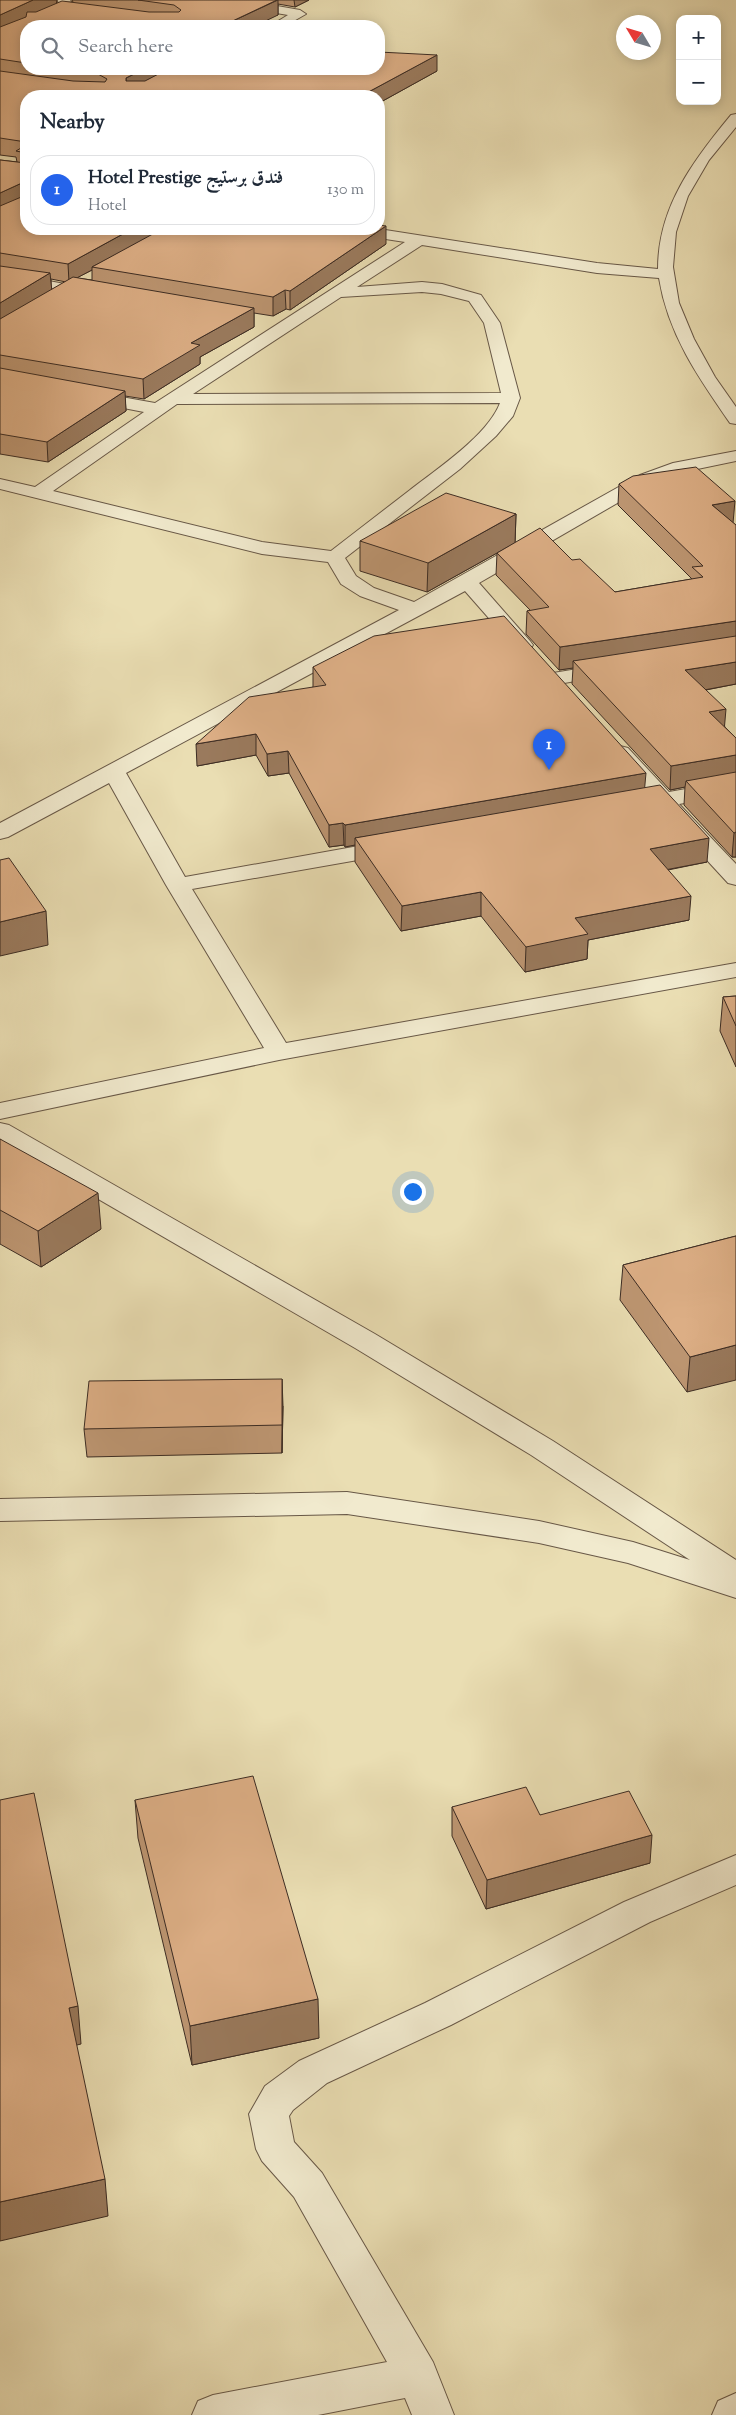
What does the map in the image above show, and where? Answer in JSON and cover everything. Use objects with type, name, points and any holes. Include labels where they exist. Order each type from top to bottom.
[{"type":"street","points":[[223,0],[300,14],[288,20]]},
{"type":"street","points":[[34,20],[62,5],[80,13]]},
{"type":"street","points":[[0,38],[20,27]]},
{"type":"street","points":[[0,42],[18,45]]},
{"type":"street","points":[[736,118],[698,164],[680,195],[669,229],[665,274],[680,328],[713,387],[736,419]]},
{"type":"street","points":[[385,234],[597,268],[665,274]]},
{"type":"street","points":[[40,493],[158,409],[420,239]]},
{"type":"street","points":[[47,304],[96,276]]},
{"type":"street","points":[[0,277],[110,296]]},
{"type":"street","points":[[0,484],[262,548],[304,555],[335,557],[454,465],[490,432],[504,416],[510,398],[492,323],[475,298],[442,289],[422,287],[335,293]]},
{"type":"street","points":[[267,322],[286,325]]},
{"type":"street","points":[[74,394],[158,409]]},
{"type":"street","points":[[173,399],[510,398]]},
{"type":"street","points":[[0,832],[416,610],[646,479],[678,468],[736,456]]},
{"type":"street","points":[[335,557],[348,580],[367,592],[416,610]]},
{"type":"street","points":[[467,582],[572,700]]},
{"type":"street","points":[[542,666],[630,667]]},
{"type":"street","points":[[604,736],[736,878]]},
{"type":"street","points":[[114,772],[178,885],[279,1052]]},
{"type":"street","points":[[614,808],[736,787]]},
{"type":"street","points":[[178,885],[410,844]]},
{"type":"street","points":[[0,1111],[279,1052],[736,970]]},
{"type":"street","points":[[0,1130],[356,1336],[542,1448],[736,1575]]},
{"type":"street","points":[[0,1510],[264,1503],[347,1503],[539,1532],[632,1553],[736,1587]]},
{"type":"street","points":[[433,2415],[418,2376],[308,2185],[276,2148],[269,2114],[279,2098],[313,2072],[438,2014],[637,1912],[736,1869]]},
{"type":"street","points":[[213,2415],[418,2376]]},
{"type":"building","points":[[0,0],[33,0],[0,15]]},
{"type":"building","points":[[138,0],[277,0],[235,20],[20,20],[20,62],[0,59],[0,27],[26,17],[27,12],[36,12],[62,1],[149,12],[179,12],[181,10],[174,5]]},
{"type":"building","points":[[385,52],[437,55],[372,90],[20,90],[20,141],[0,138],[0,71],[73,81],[105,82],[107,79],[100,75],[132,75],[126,78],[126,81],[145,81],[156,75],[385,75]]},
{"type":"building","points":[[0,160],[20,162],[20,184],[0,193]]},
{"type":"building","points":[[20,198],[20,235],[121,235],[68,264],[0,253],[0,206]]},
{"type":"building","points":[[151,235],[373,235],[290,291],[285,290],[273,297],[92,267]]},
{"type":"building","points":[[0,266],[50,273],[0,303]]},
{"type":"building","points":[[73,277],[254,308],[191,343],[200,345],[143,379],[0,355],[0,319]]},
{"type":"building","points":[[0,368],[125,391],[47,442],[0,434]]},
{"type":"building","points":[[696,467],[735,501],[712,505],[736,525],[736,621],[560,647],[527,611],[549,607],[497,553],[540,528],[572,560],[580,559],[615,592],[703,577],[692,567],[703,566],[619,484],[633,476]]},
{"type":"building","points":[[446,493],[516,514],[428,563],[360,541]]},
{"type":"building","points":[[504,616],[646,773],[345,825],[343,823],[329,825],[288,751],[267,754],[256,734],[196,744],[249,697],[326,685],[313,667],[374,636]]},
{"type":"building","points":[[736,636],[736,662],[685,670],[726,709],[709,712],[736,738],[736,755],[671,766],[573,661]]},
{"type":"building","points":[[736,772],[736,832],[734,833],[686,781]]},
{"type":"building","points":[[660,785],[709,838],[650,849],[691,896],[575,918],[588,934],[526,947],[481,892],[402,906],[355,838]]},
{"type":"building","points":[[9,858],[46,911],[0,922],[0,860]]},
{"type":"building","points":[[736,996],[736,1026],[723,997]]},
{"type":"building","points":[[0,1139],[98,1193],[38,1231],[0,1210]]},
{"type":"building","points":[[736,1236],[736,1345],[690,1357],[623,1265]]},
{"type":"building","points":[[282,1379],[282,1425],[84,1429],[89,1381]]},
{"type":"building","points":[[253,1776],[318,1999],[190,2026],[135,1800]]},
{"type":"building","points":[[526,1787],[540,1815],[629,1791],[652,1835],[487,1880],[452,1807]]},
{"type":"building","points":[[34,1793],[78,2006],[69,2008],[105,2179],[0,2202],[0,1800]]},
{"type":"place","name":"Hotel Prestige فندق برستيج","points":[[549,770]]}]
